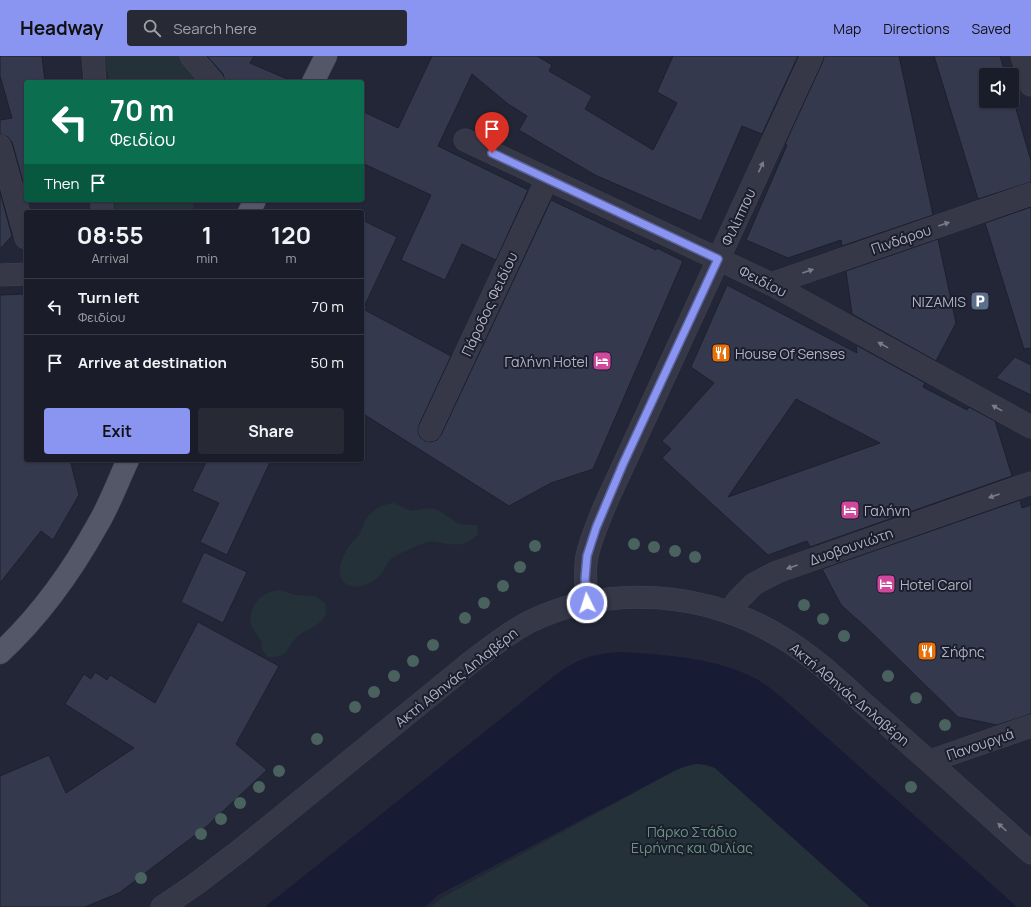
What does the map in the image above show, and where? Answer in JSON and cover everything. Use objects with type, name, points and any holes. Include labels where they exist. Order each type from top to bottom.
[{"type":"main road","points":[[314,80],[326,56]]},
{"type":"main road","points":[[0,653],[29,624],[68,573],[99,523],[127,462]]},
{"type":"street","points":[[93,56],[95,80]]},
{"type":"street","points":[[191,56],[211,80]]},
{"type":"street","name":"Φιλίππου","points":[[587,603],[585,579],[587,556],[596,528],[623,464],[812,56]]},
{"type":"street","points":[[1022,56],[1031,85]]},
{"type":"street","name":"Φειδίου","points":[[465,140],[771,284],[1031,427]]},
{"type":"street","points":[[0,146],[24,231]]},
{"type":"street","name":"Πάροδος Φειδίου","points":[[430,430],[547,179]]},
{"type":"street","name":"Πινδάρου","points":[[771,284],[1031,194]]},
{"type":"street","points":[[0,275],[24,274]]},
{"type":"street","name":"Δυοβουνιώτη","points":[[729,612],[738,600],[754,584],[777,572],[1031,483]]},
{"type":"street","name":"Ακτή Αθηνάς Δηλαβέρη","points":[[162,907],[196,884],[243,848],[458,672],[506,636],[530,621],[550,613],[587,603],[614,599],[658,598],[694,602],[729,612],[763,626],[800,649],[930,761],[1031,853]]},
{"type":"street","name":"Πανουργιά","points":[[930,761],[1031,726]]},
{"type":"green space","points":[[100,56],[180,56],[184,64],[202,80],[109,80]]},
{"type":"green space","points":[[115,202],[194,202],[193,210],[115,210]]},
{"type":"green space","points":[[394,503],[411,511],[427,508],[436,509],[459,524],[477,525],[478,534],[470,541],[458,545],[433,542],[424,543],[393,557],[388,562],[384,571],[370,583],[357,587],[348,585],[340,576],[341,564],[346,552],[352,542],[359,535],[368,516],[375,509],[381,506]]},
{"type":"green space","points":[[279,590],[296,595],[315,596],[325,603],[326,612],[321,621],[296,638],[283,655],[267,657],[262,649],[261,641],[252,627],[250,620],[251,613],[256,602],[261,597],[273,591]]},
{"type":"green space","name":"Πάρκο Στάδιο Ειρήνης και Φιλίας","points":[[692,763],[707,765],[715,768],[870,907],[430,907],[445,896],[676,770]]},
{"type":"water","points":[[620,652],[676,657],[715,663],[750,676],[766,685],[1017,907],[870,907],[715,768],[695,764],[676,770],[438,895],[425,907],[265,907],[562,670],[590,657]]},
{"type":"building","points":[[0,56],[42,56],[45,80],[24,80],[24,185],[12,142],[8,137],[0,134],[0,120],[12,118],[0,76]]},
{"type":"building","points":[[207,56],[254,56],[250,63],[289,80],[224,80],[223,74]]},
{"type":"building","points":[[432,56],[537,56],[552,65],[549,71],[592,96],[585,109],[653,150],[677,103],[657,92],[673,56],[798,56],[762,134],[742,126],[701,221],[595,175],[519,130],[527,116],[508,104],[472,74],[438,146],[528,190],[496,260],[462,244],[445,280],[401,260],[431,195],[364,164],[364,112],[398,128]]},
{"type":"building","points":[[824,56],[899,56],[933,215],[842,246],[841,240],[788,258],[746,240],[787,145],[785,144]]},
{"type":"building","points":[[934,56],[1000,56],[1004,68],[979,68],[979,108],[1016,108],[1031,161],[1031,182],[978,199]]},
{"type":"building","points":[[0,192],[12,236],[0,249]]},
{"type":"building","points":[[551,200],[656,250],[657,248],[683,261],[593,469],[551,483],[509,506],[364,414],[364,310],[451,356],[419,425],[418,431],[420,437],[425,441],[431,442],[437,440],[441,435]]},
{"type":"building","points":[[1031,207],[1031,348],[1024,349],[985,223]]},
{"type":"building","points":[[364,221],[397,237],[364,307]]},
{"type":"building","points":[[938,239],[956,323],[936,361],[852,314],[846,271]]},
{"type":"building","points":[[727,285],[857,353],[856,345],[925,383],[923,387],[967,410],[969,407],[995,421],[1012,476],[810,547],[807,541],[768,555],[662,458],[671,449],[662,441],[714,383],[691,367]],"holes":[[[796,399],[880,443],[728,497]]]},
{"type":"building","points":[[24,294],[24,462],[71,462],[79,495],[53,540],[41,531],[0,583],[0,295]]},
{"type":"building","points":[[1015,357],[1031,365],[1031,395],[996,378]]},
{"type":"building","points":[[206,462],[270,462],[227,555],[200,542],[219,503],[192,491]]},
{"type":"building","points":[[1020,500],[1022,508],[1031,505],[1031,714],[997,725],[958,717],[868,629],[841,605],[822,569]]},
{"type":"building","points":[[204,552],[247,572],[223,623],[181,602]]},
{"type":"building","points":[[198,622],[279,666],[236,744],[267,770],[207,826],[119,893],[85,907],[0,907],[0,776],[49,755],[66,793],[134,748],[65,704],[84,674],[91,679],[95,672],[107,680],[110,675],[155,703]]},
{"type":"place","name":"NIZAMIS","points":[[980,301]]},
{"type":"place","name":"House Of Senses","points":[[721,353]]},
{"type":"place","name":"Γαλήνη Hotel","points":[[602,361]]},
{"type":"place","name":"Γαλήνη","points":[[850,510]]},
{"type":"place","name":"Hotel Carol","points":[[886,584]]},
{"type":"place","name":"Σήφης","points":[[927,651]]},
{"type":"route","points":[[492,153],[718,259],[623,464],[596,528],[587,556],[585,579],[587,603]]}]
